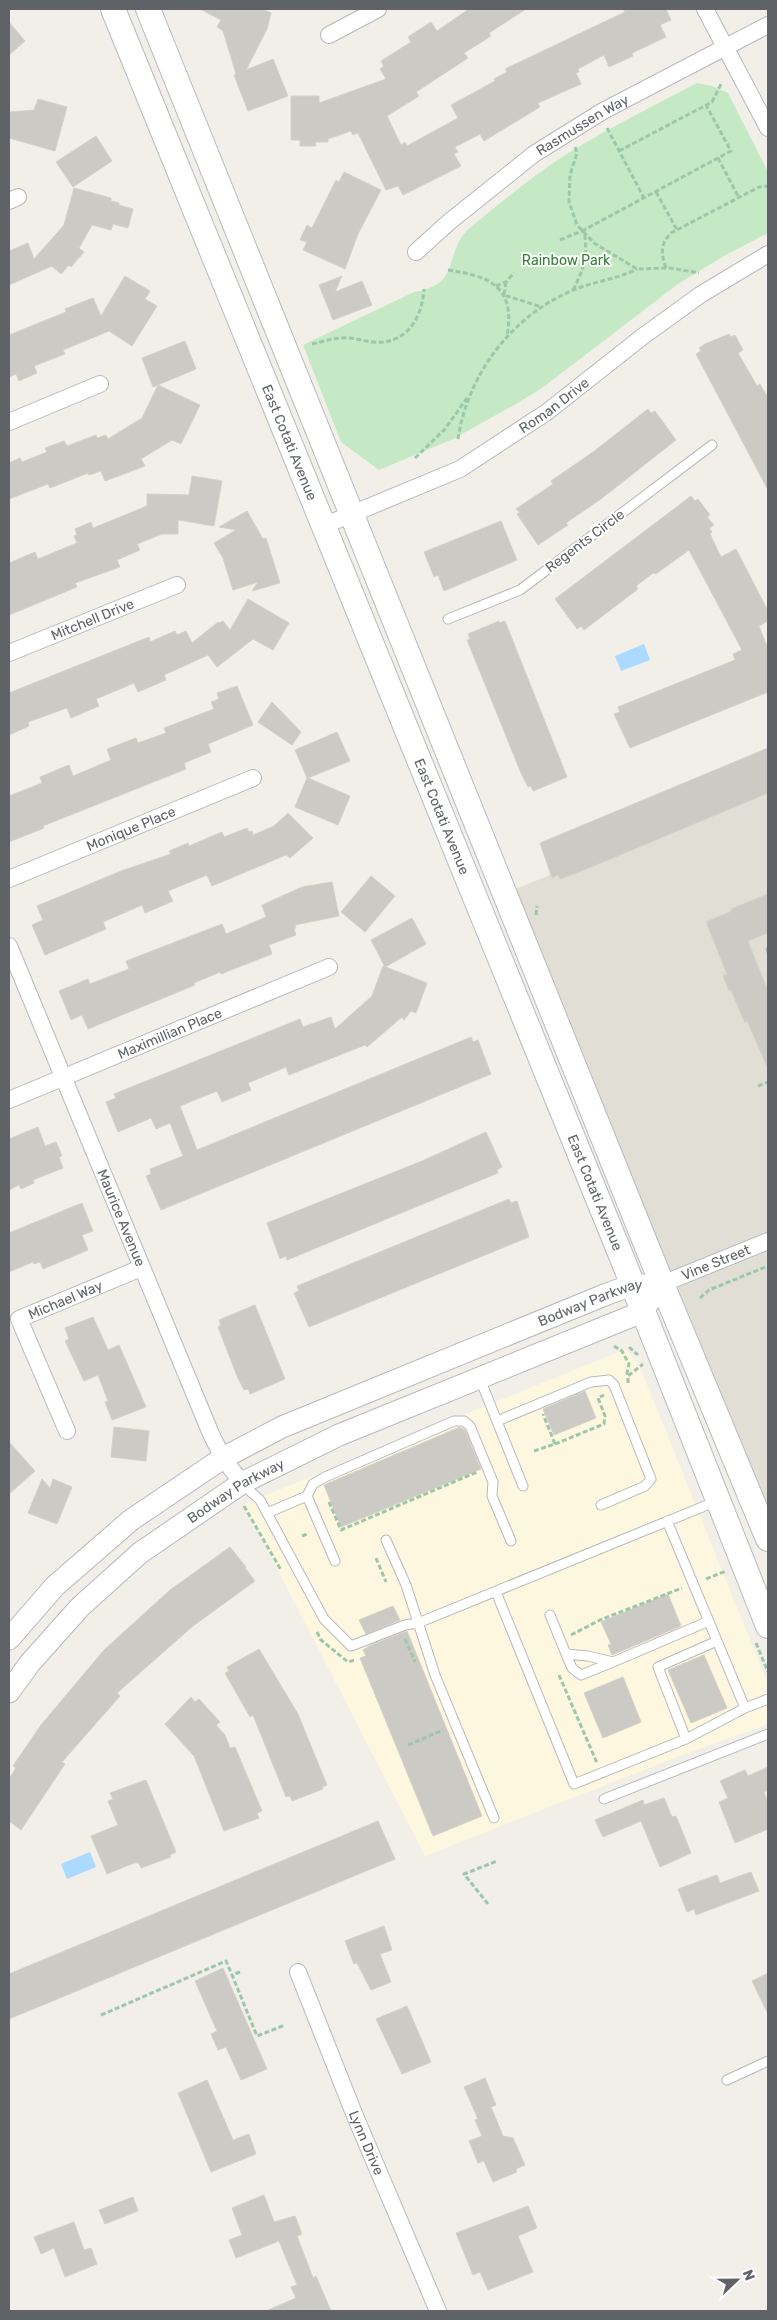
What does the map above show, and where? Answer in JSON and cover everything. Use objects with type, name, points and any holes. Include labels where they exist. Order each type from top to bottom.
[{"type":"main road","name":"East Cotati Avenue","points":[[113,9],[632,1285],[768,1626]]},
{"type":"main road","name":"East Cotati Avenue","points":[[148,9],[662,1284],[768,1539]]},
{"type":"street","points":[[328,35],[378,9]]},
{"type":"street","points":[[705,9],[768,128]]},
{"type":"street","name":"Rasmussen Way","points":[[416,252],[449,222],[534,154],[603,111],[768,25]]},
{"type":"street","name":"Roman Drive","points":[[323,526],[460,469],[547,412],[642,337],[700,295],[768,254]]},
{"type":"street","points":[[9,422],[100,384]]},
{"type":"street","name":"Mitchell Drive","points":[[9,653],[177,585]]},
{"type":"street","name":"Monique Place","points":[[9,879],[253,778]]},
{"type":"street","name":"Maurice Avenue","points":[[9,946],[210,1434],[223,1458],[242,1483]]},
{"type":"street","name":"Maximillian Place","points":[[9,1100],[329,967]]},
{"type":"street","name":"Vine Street","points":[[662,1284],[768,1241]]},
{"type":"street","name":"Michael Way","points":[[67,1431],[19,1319],[141,1268]]},
{"type":"street","name":"Bodway Parkway","points":[[9,1639],[55,1586],[131,1520],[223,1458],[282,1427],[632,1285],[662,1284]]},
{"type":"street","name":"Bodway Parkway","points":[[9,1692],[30,1663],[80,1607],[140,1553],[242,1483],[339,1436],[642,1312],[662,1284]]},
{"type":"street","name":"Lynn Drive","points":[[298,1972],[352,2110],[438,2311]]},
{"type":"lane","name":"Regents Circle","points":[[448,619],[520,590],[712,445]]},
{"type":"lane","points":[[480,1379],[523,1486]]},
{"type":"lane","points":[[496,1421],[591,1382],[602,1379],[609,1380],[614,1385],[651,1478],[645,1486],[601,1505]]},
{"type":"lane","points":[[267,1513],[307,1496],[314,1484],[325,1477],[454,1420],[464,1421],[470,1426],[494,1482],[492,1496],[511,1541]]},
{"type":"lane","points":[[242,1483],[260,1500],[324,1620],[351,1646],[405,1625],[418,1623],[718,1501]]},
{"type":"lane","points":[[307,1496],[335,1561]]},
{"type":"lane","points":[[667,1521],[745,1708]]},
{"type":"lane","points":[[386,1540],[406,1585],[435,1674],[494,1818]]},
{"type":"lane","points":[[496,1592],[574,1784],[686,1739],[745,1708],[768,1699]]},
{"type":"lane","points":[[550,1615],[572,1668],[581,1674],[709,1621]]},
{"type":"lane","points":[[686,1739],[658,1667],[717,1641]]},
{"type":"lane","points":[[566,1654],[595,1657],[613,1662]]},
{"type":"lane","points":[[604,1799],[768,1734]]},
{"type":"lane","points":[[727,2080],[768,2061]]},
{"type":"path","points":[[619,151],[706,106],[716,96],[721,84]]},
{"type":"path","points":[[560,240],[584,230],[731,151],[706,106]]},
{"type":"path","points":[[607,127],[644,198]]},
{"type":"path","points":[[575,146],[576,153],[568,190],[568,202],[577,225],[584,230],[594,243],[637,269]]},
{"type":"path","points":[[718,158],[739,198]]},
{"type":"path","points":[[666,268],[662,253],[663,244],[671,233],[759,187],[768,186]]},
{"type":"path","points":[[656,192],[677,230]]},
{"type":"path","points":[[574,290],[584,268],[586,244],[584,230]]},
{"type":"path","points":[[415,458],[445,429],[507,336],[543,307],[574,290],[637,269],[666,268],[699,273]]},
{"type":"path","points":[[448,270],[478,275],[496,286],[504,295],[543,307]]},
{"type":"path","points":[[496,286],[506,282],[514,273]]},
{"type":"path","points":[[506,282],[504,295],[509,322],[507,336]]},
{"type":"path","points":[[312,344],[344,337],[373,342],[396,340],[406,335],[414,325],[424,289]]},
{"type":"path","points":[[458,439],[470,394]]},
{"type":"path","points":[[768,948],[768,953]]},
{"type":"path","points":[[758,1086],[768,1082]]},
{"type":"path","points":[[700,1298],[709,1290],[768,1266]]},
{"type":"path","points":[[614,1346],[622,1351],[629,1364],[628,1376]]},
{"type":"path","points":[[629,1347],[634,1351]]},
{"type":"path","points":[[534,1451],[604,1424],[606,1416],[598,1398],[610,1393]]},
{"type":"path","points":[[541,1411],[555,1444]]},
{"type":"path","points":[[329,1502],[341,1530],[482,1470]]},
{"type":"path","points":[[376,1558],[386,1582]]},
{"type":"path","points":[[706,1579],[726,1571]]},
{"type":"path","points":[[565,1637],[600,1620],[682,1588]]},
{"type":"path","points":[[556,1666],[601,1773]]},
{"type":"path","points":[[408,1745],[443,1730]]},
{"type":"path","points":[[488,1904],[464,1874],[497,1861]]},
{"type":"path","points":[[101,2015],[226,1961],[257,2036],[285,2025]]},
{"type":"path","points":[[232,1975],[240,1972]]},
{"type":"shaded area","points":[[768,787],[768,1510],[513,890]]},
{"type":"shaded area","points":[[626,1349],[639,1365],[768,1684],[768,1724],[674,1758],[425,1856],[244,1504]]},
{"type":"green space","name":"Rainbow Park","points":[[697,83],[712,86],[728,93],[768,172],[768,233],[724,256],[678,284],[542,388],[453,439],[379,470],[341,442],[303,345],[414,292],[430,288],[440,282],[447,274],[457,246],[463,236],[472,226],[520,187],[557,160],[633,116]]},
{"type":"water","points":[[644,644],[650,660],[621,671],[615,656]]},
{"type":"water","points":[[90,1852],[96,1867],[67,1879],[61,1864]]},
{"type":"building","points":[[200,9],[262,9],[271,13],[267,29],[246,70],[273,59],[288,96],[248,111],[234,75],[236,74],[223,31],[217,27],[221,20]]},
{"type":"building","points":[[469,9],[526,9],[489,33],[491,36],[464,53],[468,58],[416,92],[419,96],[387,116],[401,145],[405,142],[407,146],[458,118],[451,105],[495,81],[494,79],[507,72],[505,69],[625,12],[623,9],[666,9],[671,20],[660,25],[666,37],[632,53],[633,56],[609,67],[604,55],[578,69],[579,72],[576,73],[581,84],[538,103],[540,107],[484,141],[480,134],[455,147],[458,152],[454,154],[461,166],[403,195],[398,186],[386,190],[358,133],[353,135],[351,131],[328,139],[328,142],[315,142],[316,146],[300,146],[300,140],[291,140],[291,96],[319,96],[319,103],[386,79],[380,69],[384,66],[381,61],[411,42],[408,37],[431,22],[437,31]]},
{"type":"building","points":[[9,22],[25,41],[9,55]]},
{"type":"building","points":[[38,99],[67,107],[55,151],[9,138],[9,112],[34,110]]},
{"type":"building","points":[[96,136],[112,161],[73,187],[56,162]]},
{"type":"building","points":[[344,172],[381,190],[358,234],[345,269],[303,250],[307,242],[300,240],[307,225],[312,228],[336,180],[339,182]]},
{"type":"building","points":[[74,188],[111,198],[111,201],[119,203],[119,205],[133,209],[128,228],[113,224],[111,230],[92,225],[79,248],[84,252],[71,267],[69,265],[61,274],[52,266],[9,285],[9,251],[28,243],[34,259],[64,225]]},
{"type":"building","points":[[125,276],[150,291],[145,299],[157,306],[132,346],[109,331],[63,350],[65,354],[34,366],[37,373],[19,381],[16,374],[9,377],[9,335],[66,312],[65,309],[93,298],[101,316]]},
{"type":"building","points":[[342,276],[335,292],[362,281],[372,305],[333,320],[319,285]]},
{"type":"building","points":[[729,334],[731,337],[735,335],[743,350],[738,353],[757,386],[760,384],[768,398],[768,490],[696,354],[701,351],[699,348],[705,344]]},
{"type":"building","points":[[185,341],[196,369],[153,387],[142,358]]},
{"type":"building","points":[[158,385],[200,405],[181,444],[172,440],[141,459],[145,466],[105,481],[101,471],[89,475],[88,473],[50,488],[48,484],[9,499],[9,463],[20,458],[22,462],[47,452],[45,448],[64,441],[67,446],[96,435],[97,438],[106,435],[108,439],[142,418]]},
{"type":"building","points":[[648,409],[651,413],[655,411],[676,440],[601,499],[566,523],[568,525],[538,545],[517,514],[520,513],[516,509],[553,484],[551,481],[593,452]]},
{"type":"building","points":[[192,476],[222,481],[214,526],[178,520],[178,534],[162,534],[137,544],[140,550],[117,560],[120,567],[75,583],[77,587],[9,615],[9,563],[35,552],[38,559],[77,543],[74,536],[77,535],[75,529],[91,522],[93,528],[147,506],[147,494],[189,495]]},
{"type":"building","points":[[691,496],[695,501],[698,499],[710,515],[707,517],[714,525],[709,528],[712,532],[710,534],[721,557],[736,549],[768,611],[768,621],[759,626],[768,649],[768,692],[630,748],[614,714],[620,712],[618,707],[735,660],[733,654],[742,650],[689,550],[656,574],[653,573],[636,586],[638,589],[584,630],[581,626],[577,629],[555,599]]},
{"type":"building","points":[[247,511],[263,539],[266,538],[280,583],[252,591],[258,582],[233,590],[223,558],[214,543],[236,530],[219,527]]},
{"type":"building","points":[[501,521],[517,560],[444,591],[438,575],[434,577],[424,552]]},
{"type":"building","points":[[248,599],[289,623],[273,650],[253,639],[217,667],[208,655],[164,675],[166,680],[138,692],[134,683],[96,699],[99,706],[71,718],[67,708],[28,722],[29,726],[9,735],[9,693],[149,637],[150,642],[175,631],[177,635],[186,631],[192,643],[218,622],[223,621],[230,630]]},
{"type":"building","points":[[499,621],[499,623],[505,621],[567,777],[533,791],[531,786],[528,787],[521,773],[467,640],[470,639],[468,634]]},
{"type":"building","points":[[237,686],[253,725],[208,744],[211,752],[184,763],[186,769],[43,826],[44,828],[9,842],[9,796],[42,783],[40,777],[69,765],[73,776],[111,760],[107,749],[136,738],[138,743],[166,733],[164,728],[214,709],[211,702],[219,699],[217,693]]},
{"type":"building","points":[[272,702],[301,732],[292,745],[258,722]]},
{"type":"building","points":[[337,732],[350,761],[308,778],[350,796],[338,825],[295,807],[307,778],[295,750]]},
{"type":"building","points":[[768,748],[768,793],[584,870],[560,879],[558,875],[552,878],[540,843]]},
{"type":"building","points":[[288,813],[313,838],[290,858],[286,855],[212,886],[207,875],[168,891],[173,901],[145,913],[142,905],[103,922],[106,929],[45,955],[32,925],[43,920],[37,906],[121,871],[171,854],[169,851],[188,843],[189,846],[222,832],[224,837],[247,828],[249,832],[252,831],[253,835],[274,826]]},
{"type":"building","points":[[371,876],[395,896],[365,932],[341,912]]},
{"type":"building","points":[[332,882],[339,916],[295,925],[296,935],[269,945],[272,954],[221,974],[220,972],[194,983],[195,985],[88,1029],[82,1015],[71,1020],[59,991],[88,979],[90,984],[129,969],[126,961],[222,924],[226,934],[266,917],[262,905],[302,887]]},
{"type":"building","points":[[768,894],[768,933],[748,941],[768,991],[768,1069],[747,1021],[745,1023],[731,990],[729,991],[723,976],[727,974],[706,922],[732,911],[731,909]]},
{"type":"building","points":[[412,918],[426,944],[385,967],[371,940]]},
{"type":"building","points":[[383,966],[427,983],[416,1013],[411,1011],[404,1020],[402,1017],[367,1047],[365,1045],[289,1075],[286,1067],[248,1083],[251,1090],[222,1102],[217,1091],[180,1106],[197,1150],[471,1037],[473,1042],[478,1040],[491,1074],[161,1210],[146,1176],[151,1174],[150,1169],[183,1156],[170,1123],[156,1129],[151,1118],[118,1132],[106,1102],[116,1098],[114,1094],[300,1019],[303,1027],[331,1017],[335,1029],[372,996]]},
{"type":"building","points":[[38,1127],[45,1146],[56,1142],[62,1156],[59,1157],[63,1168],[33,1180],[34,1183],[21,1189],[19,1185],[9,1190],[9,1139]]},
{"type":"building","points":[[486,1132],[502,1167],[497,1170],[498,1173],[287,1260],[286,1256],[280,1259],[267,1223],[422,1161]]},
{"type":"building","points":[[509,1199],[511,1203],[517,1201],[529,1237],[309,1327],[294,1293],[299,1291],[297,1286]]},
{"type":"building","points":[[82,1203],[93,1231],[82,1235],[88,1250],[43,1269],[40,1262],[34,1264],[33,1262],[9,1272],[9,1233]]},
{"type":"building","points":[[255,1305],[285,1379],[250,1394],[248,1389],[244,1390],[237,1376],[218,1327],[221,1325],[219,1320]]},
{"type":"building","points":[[93,1317],[108,1350],[119,1345],[146,1407],[112,1420],[105,1402],[108,1401],[98,1375],[84,1381],[65,1341],[69,1339],[65,1328]]},
{"type":"building","points":[[585,1391],[596,1418],[554,1435],[543,1409]]},
{"type":"building","points":[[114,1427],[149,1431],[146,1461],[111,1457]]},
{"type":"building","points":[[460,1427],[465,1430],[481,1469],[341,1527],[324,1485]]},
{"type":"building","points":[[9,1442],[35,1471],[9,1494]]},
{"type":"building","points":[[42,1479],[50,1488],[53,1479],[72,1487],[57,1524],[28,1513]]},
{"type":"building","points":[[230,1547],[255,1581],[193,1626],[117,1693],[120,1696],[62,1762],[65,1764],[21,1830],[9,1821],[9,1779],[16,1768],[13,1766],[41,1725],[104,1650],[170,1590]]},
{"type":"building","points":[[668,1594],[681,1626],[612,1655],[608,1645],[611,1644],[601,1622]]},
{"type":"building","points":[[393,1606],[400,1620],[366,1634],[359,1620]]},
{"type":"building","points":[[407,1631],[482,1816],[433,1836],[360,1658],[366,1656],[363,1650],[371,1645]]},
{"type":"building","points":[[259,1649],[298,1714],[327,1785],[322,1787],[323,1789],[292,1801],[290,1796],[286,1797],[253,1715],[250,1717],[225,1673],[229,1671],[227,1667]]},
{"type":"building","points":[[704,1655],[727,1708],[691,1723],[668,1670]]},
{"type":"building","points":[[623,1677],[641,1722],[603,1738],[584,1693]]},
{"type":"building","points":[[191,1697],[195,1702],[199,1699],[220,1722],[216,1725],[225,1735],[230,1748],[235,1747],[262,1811],[257,1813],[259,1818],[224,1831],[194,1756],[165,1724]]},
{"type":"building","points":[[768,1767],[768,1790],[764,1792],[768,1803],[768,1829],[735,1843],[719,1802],[728,1798],[720,1781],[745,1770],[748,1776]]},
{"type":"building","points":[[146,1780],[176,1852],[170,1855],[171,1857],[141,1868],[139,1863],[134,1863],[107,1874],[91,1836],[118,1825],[108,1801],[113,1799],[110,1793]]},
{"type":"building","points":[[664,1798],[672,1817],[676,1816],[691,1853],[660,1867],[641,1821],[603,1837],[595,1820],[643,1800],[644,1805]]},
{"type":"building","points":[[378,1821],[395,1859],[9,2019],[9,1974]]},
{"type":"building","points":[[751,1872],[759,1891],[696,1915],[694,1909],[687,1912],[678,1889],[717,1875],[720,1883]]},
{"type":"building","points":[[384,1926],[392,1950],[380,1954],[391,1982],[371,1990],[357,1963],[354,1964],[345,1941]]},
{"type":"building","points":[[223,1968],[267,2069],[241,2080],[226,2047],[218,2050],[211,2034],[217,2031],[195,1981]]},
{"type":"building","points":[[768,1973],[768,2014],[752,1981]]},
{"type":"building","points":[[407,2006],[431,2062],[402,2074],[376,2019]]},
{"type":"building","points":[[485,2078],[496,2105],[491,2107],[503,2136],[513,2138],[525,2165],[516,2169],[517,2172],[493,2182],[484,2161],[478,2163],[469,2141],[482,2136],[475,2120],[478,2119],[464,2087]]},
{"type":"building","points":[[207,2080],[233,2140],[249,2134],[256,2154],[211,2172],[178,2093]]},
{"type":"building","points":[[264,2195],[274,2222],[295,2216],[302,2234],[297,2236],[313,2278],[316,2276],[331,2311],[266,2311],[296,2298],[291,2287],[297,2285],[279,2241],[236,2258],[229,2240],[242,2235],[232,2208]]},
{"type":"building","points":[[133,2197],[138,2211],[105,2224],[99,2210]]},
{"type":"building","points":[[528,2206],[537,2228],[518,2236],[533,2272],[488,2290],[480,2272],[473,2275],[456,2233]]},
{"type":"building","points":[[74,2222],[84,2250],[91,2248],[97,2264],[65,2277],[54,2248],[41,2254],[34,2237]]}]
